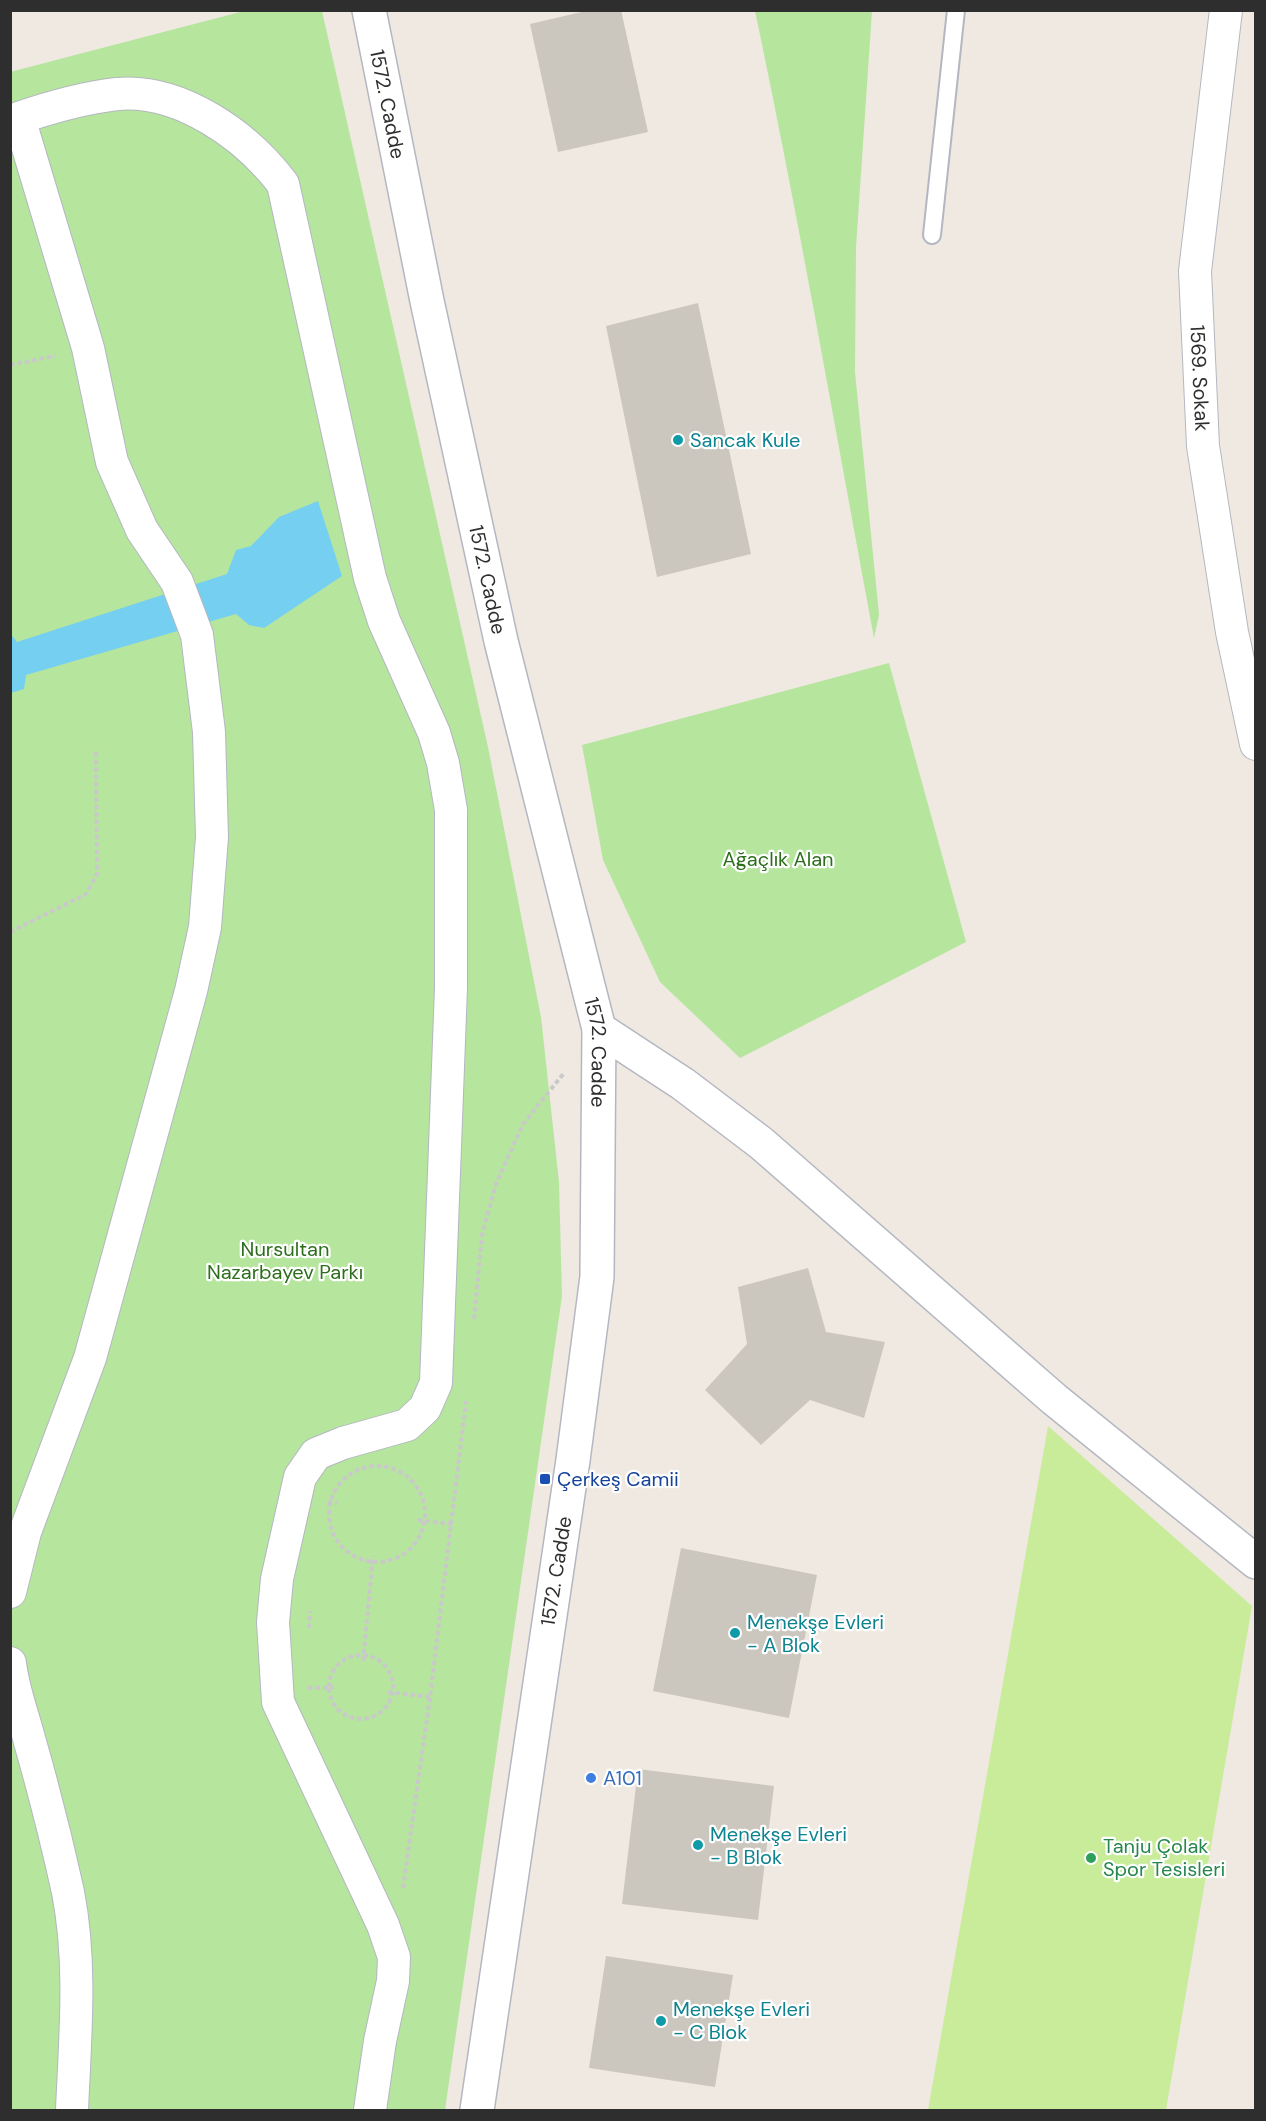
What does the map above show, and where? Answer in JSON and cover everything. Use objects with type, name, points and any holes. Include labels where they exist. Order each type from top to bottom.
[{"type":"main road","name":"1572. Cadde","points":[[369,10],[427,301],[501,640],[599,1029],[597,1277],[573,1460],[477,2110]]},
{"type":"main road","points":[[599,1029],[683,1084],[761,1143],[1054,1399],[1256,1562]]},
{"type":"street","name":"1569. Sokak","points":[[1226,10],[1195,271],[1203,446],[1232,632],[1256,744]]},
{"type":"street","points":[[10,1592],[25,1532],[90,1358],[191,991],[205,927],[212,837],[209,732],[198,635],[177,582],[142,530],[112,462],[88,348],[19,118],[59,104],[118,94],[154,97],[201,113],[264,159],[283,184],[370,578],[384,621],[434,733],[443,763],[451,810],[451,988],[436,1383],[425,1408],[407,1425],[343,1443],[316,1454],[300,1477],[277,1579],[273,1622],[278,1702],[286,1725],[383,1925],[394,1957],[393,1981],[380,2041],[370,2110]]},
{"type":"street","points":[[10,1663],[12,1684],[30,1743],[68,1893],[75,1943],[77,2009],[72,2110]]},
{"type":"lane","points":[[932,235],[956,10]]},
{"type":"path","points":[[10,365],[88,348]]},
{"type":"path","points":[[10,932],[86,894],[97,874],[96,749]]},
{"type":"path","points":[[474,1326],[483,1235],[496,1184],[523,1124],[599,1029]]},
{"type":"path","points":[[402,1895],[430,1697],[467,1395]]},
{"type":"path","points":[[383,1466],[398,1470],[411,1479],[422,1498],[424,1521],[420,1536],[410,1549],[396,1558],[373,1559],[350,1553],[338,1541],[331,1526],[329,1510],[333,1494],[353,1472],[383,1466]]},
{"type":"path","points":[[418,1520],[452,1524]]},
{"type":"path","points":[[363,1661],[373,1559]]},
{"type":"path","points":[[364,1654],[384,1663],[394,1682],[383,1711],[364,1720],[344,1714],[336,1707],[330,1698],[330,1677],[343,1660],[364,1654]]},
{"type":"path","points":[[391,1692],[430,1697]]},
{"type":"green space","name":"Nursultan Nazarbayev Parkı","points":[[244,11],[322,11],[488,747],[541,1017],[559,1182],[562,1296],[445,2110],[11,2110],[10,72]]},
{"type":"green space","points":[[755,11],[872,11],[856,247],[855,372],[879,615],[874,638],[802,246]]},
{"type":"green space","name":"Ağaçlık Alan","points":[[889,663],[966,942],[740,1058],[660,982],[603,860],[582,745]]},
{"type":"green space","name":"Tanju Çolak Spor Tesisleri","points":[[1048,1426],[1252,1606],[1166,2110],[928,2110]]},
{"type":"water","points":[[318,501],[342,576],[264,628],[249,625],[236,614],[26,675],[24,689],[11,693],[10,633],[17,642],[227,574],[236,550],[251,546],[279,517]]},
{"type":"building","points":[[590,10],[621,10],[648,132],[558,152],[530,24]]},
{"type":"building","name":"Sancak Kule","points":[[698,303],[751,554],[657,577],[606,326]]},
{"type":"building","points":[[808,1268],[826,1332],[885,1342],[864,1418],[810,1400],[761,1445],[705,1390],[747,1344],[738,1287]]},
{"type":"building","name":"Menekşe Evleri - A Blok","points":[[681,1548],[817,1575],[789,1718],[653,1691]]},
{"type":"building","name":"Menekşe Evleri - B Blok","points":[[638,1769],[774,1786],[758,1920],[622,1904]]},
{"type":"building","name":"Menekşe Evleri - C Blok","points":[[606,1956],[733,1975],[715,2087],[589,2068]]},
{"type":"place","name":"Sancak Kule","points":[[678,440]]},
{"type":"place","name":"Çerkeş Camii","points":[[545,1479]]},
{"type":"place","name":"Menekşe Evleri - A Blok","points":[[735,1633]]},
{"type":"place","name":"A101","points":[[591,1778]]},
{"type":"place","name":"Menekşe Evleri - B Blok","points":[[698,1845]]},
{"type":"place","name":"Tanju Çolak Spor Tesisleri","points":[[1091,1858]]},
{"type":"place","name":"Menekşe Evleri - C Blok","points":[[661,2021]]}]
